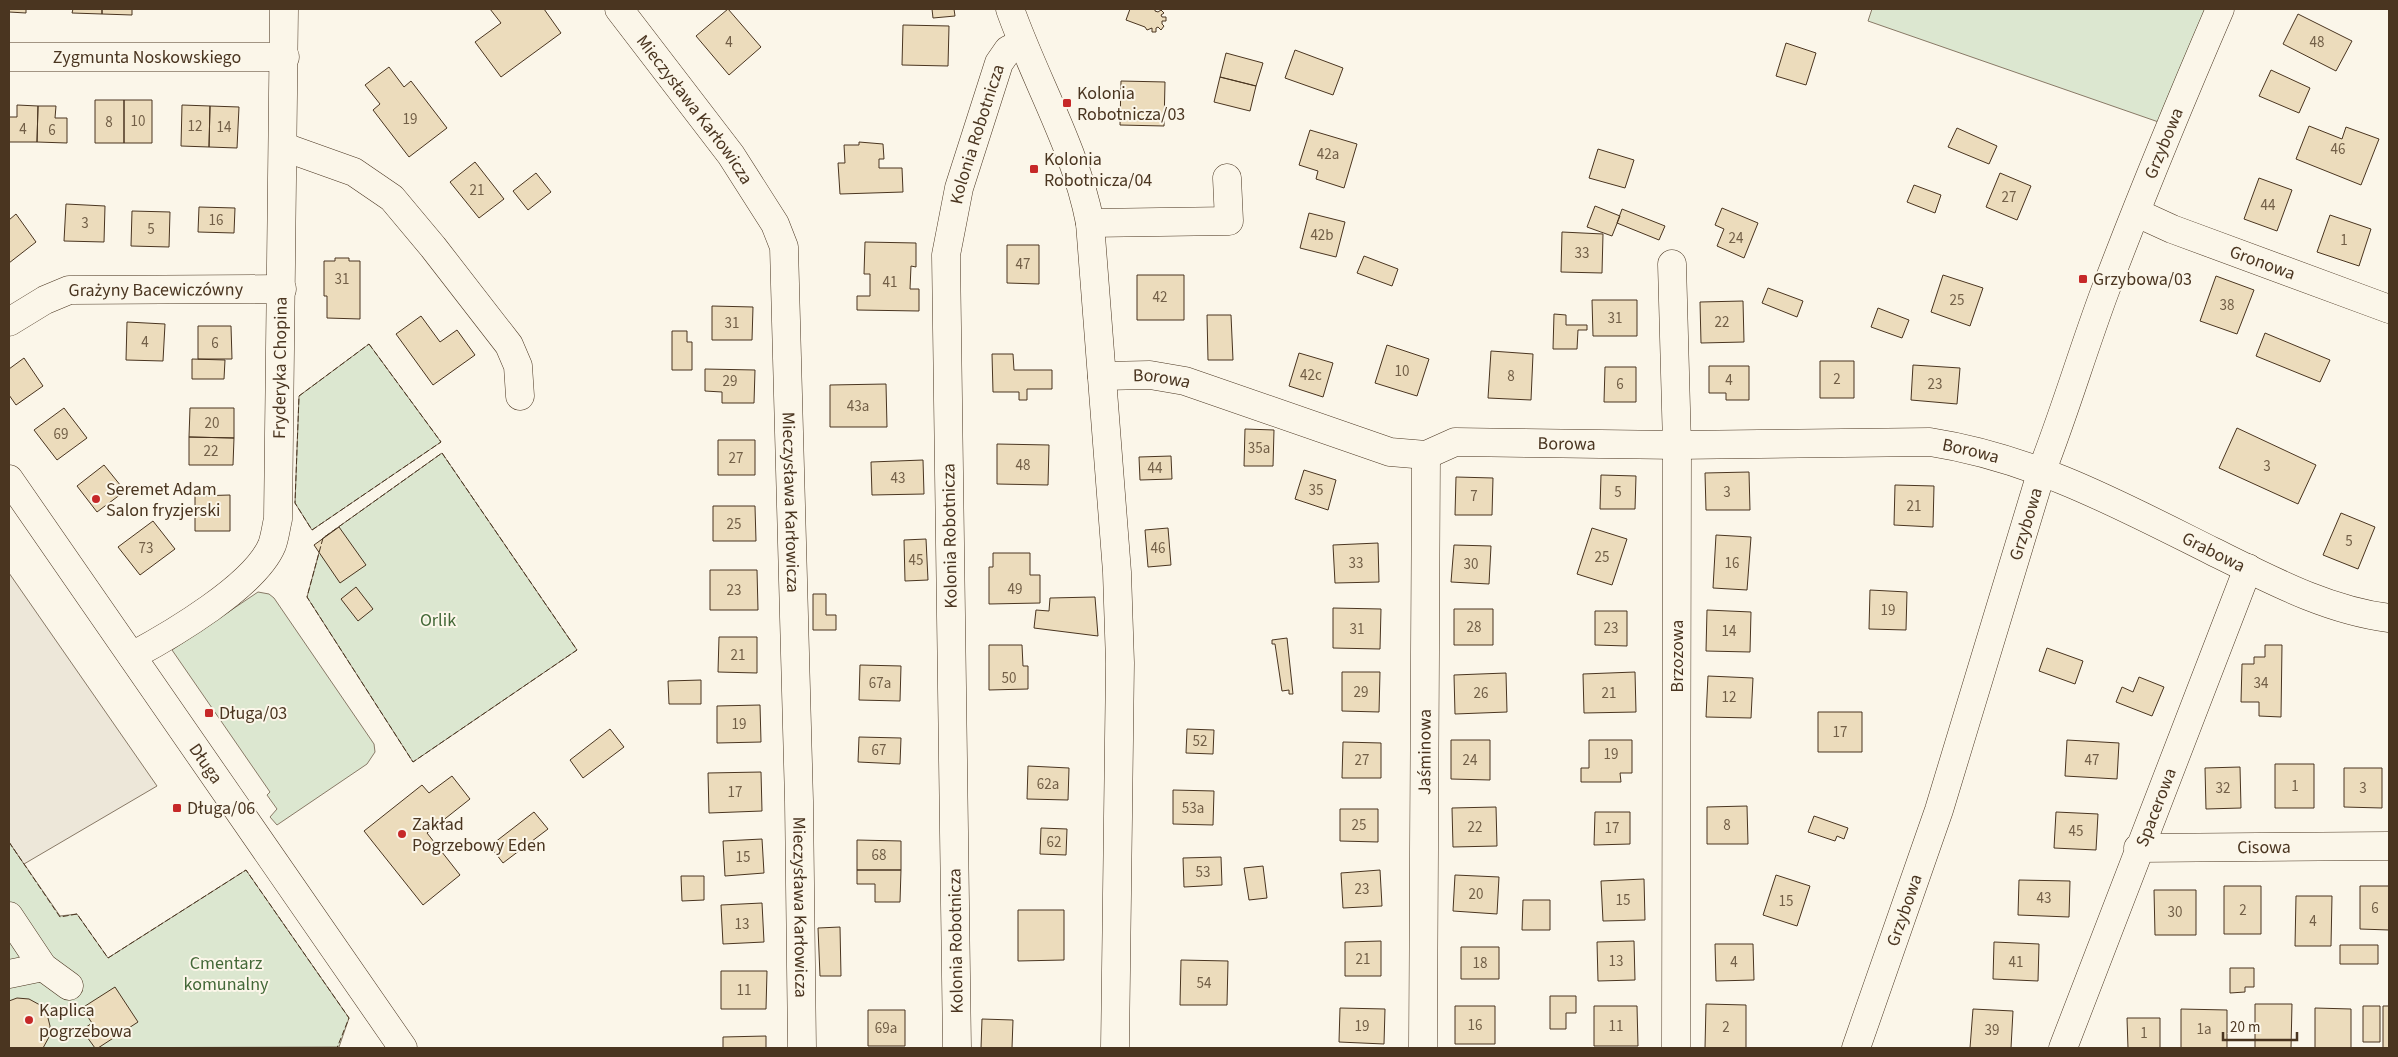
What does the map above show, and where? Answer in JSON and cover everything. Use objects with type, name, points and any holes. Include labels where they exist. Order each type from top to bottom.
[{"type":"street","name":"Fryderyka Chopina","points":[[132,656],[158,642],[240,586],[258,568],[272,545],[278,519],[284,147],[284,9]]},
{"type":"street","name":"Mieczysława Karłowicza","points":[[619,9],[731,155],[775,224],[784,247],[798,781],[802,1048]]},
{"type":"street","name":"Kolonia Robotnicza","points":[[1010,9],[1022,43],[1070,156],[1086,202],[1090,223],[1117,572],[1120,663],[1115,1048]]},
{"type":"street","name":"Grzybowa","points":[[1856,1048],[1939,810],[2042,470],[2061,423],[2105,291],[2170,126],[2220,9]]},
{"type":"street","name":"Kolonia Robotnicza","points":[[957,1048],[946,255],[959,188],[999,64],[1008,50],[1022,43]]},
{"type":"street","name":"Zygmunta Noskowskiego","points":[[9,58],[285,57]]},
{"type":"street","points":[[284,147],[354,172],[392,198],[433,247],[509,345],[518,366],[520,396]]},
{"type":"street","points":[[1090,223],[1229,221],[1227,178]]},
{"type":"street","name":"Gronowa","points":[[2137,213],[2172,229],[2389,309]]},
{"type":"street","name":"Brzozowa","points":[[1672,264],[1677,445],[1676,1048]]},
{"type":"street","name":"Grażyny Bacewiczówny","points":[[9,322],[45,300],[69,290],[282,289]]},
{"type":"street","name":"Borowa","points":[[1102,376],[1150,375],[1185,381],[1390,452],[1426,455],[1455,442],[1677,445],[1930,442],[1959,447],[2042,470]]},
{"type":"street","name":"Jaśminowa","points":[[1423,1048],[1426,455]]},
{"type":"street","name":"Grabowa","points":[[2042,470],[2097,493],[2248,568],[2325,603],[2361,614],[2389,618]]},
{"type":"street","name":"Długa","points":[[9,479],[369,1002],[403,1048]]},
{"type":"street","name":"Spacerowa","points":[[2063,1048],[2138,848],[2248,568]]},
{"type":"street","name":"Cisowa","points":[[2138,848],[2389,846]]},
{"type":"street","points":[[9,916],[43,967],[69,986]]},
{"type":"street","points":[[9,974],[43,967]]},
{"type":"green space","points":[[1872,9],[2220,9],[2170,126],[1868,21]]},
{"type":"green space","points":[[369,344],[441,442],[312,530],[295,503],[299,396]]},
{"type":"green space","name":"Orlik","points":[[442,453],[577,650],[413,762],[307,597],[323,538]]},
{"type":"green space","points":[[258,592],[269,594],[274,598],[374,744],[375,752],[367,764],[277,825],[270,817],[277,809],[267,795],[270,792],[172,650]]},
{"type":"green space","name":"Cmentarz komunalny","points":[[9,842],[60,916],[77,914],[108,958],[246,870],[349,1018],[339,1047],[9,1048]]},
{"type":"shaded area","points":[[9,573],[157,786],[24,864],[9,842]]},
{"type":"building","points":[[9,9],[26,9],[26,13],[9,12]]},
{"type":"building","points":[[73,9],[102,9],[102,14],[72,13]]},
{"type":"building","points":[[102,9],[132,9],[132,15],[102,14]]},
{"type":"building","points":[[490,9],[544,9],[561,33],[501,77],[475,42],[501,23]]},
{"type":"building","points":[[728,9],[761,47],[729,75],[696,36]]},
{"type":"building","points":[[932,9],[954,9],[955,16],[933,18]]},
{"type":"building","points":[[1130,9],[1155,9],[1158,12],[1161,10],[1164,13],[1161,15],[1162,17],[1166,17],[1166,21],[1162,21],[1164,26],[1161,30],[1158,27],[1156,32],[1152,32],[1152,28],[1147,30],[1145,27],[1126,20]]},
{"type":"building","points":[[2298,14],[2352,41],[2336,71],[2283,44]]},
{"type":"building","points":[[903,25],[949,26],[948,66],[902,65]]},
{"type":"building","points":[[1786,43],[1816,53],[1806,85],[1776,76]]},
{"type":"building","points":[[1295,50],[1343,68],[1333,95],[1285,78]]},
{"type":"building","points":[[1226,53],[1263,63],[1256,86],[1220,77]]},
{"type":"building","points":[[389,67],[404,87],[411,81],[447,128],[409,157],[373,110],[380,104],[365,85]]},
{"type":"building","points":[[2271,70],[2310,88],[2299,113],[2259,96]]},
{"type":"building","points":[[1220,77],[1256,86],[1250,111],[1214,102]]},
{"type":"building","points":[[1121,81],[1165,82],[1164,126],[1120,125]]},
{"type":"building","points":[[95,100],[124,100],[124,143],[95,143]]},
{"type":"building","points":[[124,100],[152,100],[152,143],[124,143]]},
{"type":"building","points":[[17,105],[38,106],[37,142],[9,142],[9,117],[17,117]]},
{"type":"building","points":[[182,105],[210,106],[209,147],[181,146]]},
{"type":"building","points":[[38,106],[56,106],[55,118],[67,118],[67,143],[37,142]]},
{"type":"building","points":[[210,106],[239,107],[237,148],[209,147]]},
{"type":"building","points":[[2309,126],[2342,139],[2346,127],[2379,139],[2361,185],[2296,159]]},
{"type":"building","points":[[1957,128],[1997,146],[1989,164],[1948,147]]},
{"type":"building","points":[[1310,130],[1357,144],[1344,188],[1316,179],[1318,171],[1299,165]]},
{"type":"building","points":[[859,142],[883,144],[884,159],[879,159],[879,168],[902,168],[903,192],[840,194],[838,163],[845,163],[844,145],[859,145]]},
{"type":"building","points":[[1598,149],[1634,160],[1625,188],[1589,178]]},
{"type":"building","points":[[475,162],[504,199],[479,218],[450,182]]},
{"type":"building","points":[[536,173],[551,192],[528,210],[513,191]]},
{"type":"building","points":[[2000,173],[2031,186],[2017,220],[1986,207]]},
{"type":"building","points":[[2259,178],[2292,190],[2277,231],[2244,219]]},
{"type":"building","points":[[1914,185],[1941,195],[1935,213],[1907,202]]},
{"type":"building","points":[[66,204],[105,206],[104,242],[64,241]]},
{"type":"building","points":[[1595,206],[1620,216],[1612,236],[1587,227]]},
{"type":"building","points":[[199,207],[235,208],[234,233],[198,232]]},
{"type":"building","points":[[1722,208],[1758,223],[1744,258],[1717,246],[1724,229],[1715,225]]},
{"type":"building","points":[[1622,209],[1665,226],[1659,240],[1617,223]]},
{"type":"building","points":[[132,211],[170,212],[169,247],[131,246]]},
{"type":"building","points":[[1309,213],[1345,222],[1336,257],[1300,248]]},
{"type":"building","points":[[16,214],[36,242],[9,263],[9,220]]},
{"type":"building","points":[[2330,215],[2371,229],[2359,266],[2317,252]]},
{"type":"building","points":[[1562,232],[1603,234],[1602,273],[1561,272]]},
{"type":"building","points":[[865,242],[916,243],[916,267],[911,266],[910,289],[919,289],[919,311],[857,310],[857,296],[870,296],[870,274],[864,274]]},
{"type":"building","points":[[1007,245],[1039,245],[1039,284],[1007,283]]},
{"type":"building","points":[[1364,256],[1398,269],[1392,286],[1357,273]]},
{"type":"building","points":[[335,258],[349,258],[349,261],[360,261],[360,319],[327,318],[327,296],[324,296],[324,261],[335,261]]},
{"type":"building","points":[[1137,275],[1184,275],[1184,320],[1137,320]]},
{"type":"building","points":[[1943,275],[1983,288],[1970,326],[1931,312]]},
{"type":"building","points":[[2216,276],[2254,290],[2237,334],[2200,321]]},
{"type":"building","points":[[1768,288],[1803,301],[1797,317],[1762,303]]},
{"type":"building","points":[[1592,300],[1637,300],[1637,336],[1593,336]]},
{"type":"building","points":[[1743,301],[1744,342],[1701,343],[1700,302]]},
{"type":"building","points":[[712,306],[753,307],[752,340],[712,340]]},
{"type":"building","points":[[1878,308],[1909,320],[1902,338],[1871,327]]},
{"type":"building","points":[[1554,314],[1566,315],[1566,325],[1587,325],[1587,330],[1578,330],[1577,349],[1553,349]]},
{"type":"building","points":[[1207,315],[1231,315],[1233,360],[1208,360]]},
{"type":"building","points":[[421,316],[440,342],[457,330],[475,355],[433,385],[396,334]]},
{"type":"building","points":[[127,322],[165,324],[163,361],[126,360]]},
{"type":"building","points":[[198,326],[231,326],[232,359],[198,359]]},
{"type":"building","points":[[672,331],[687,331],[687,342],[692,342],[692,370],[672,370]]},
{"type":"building","points":[[2265,333],[2330,360],[2320,382],[2256,356]]},
{"type":"building","points":[[1387,345],[1429,359],[1417,396],[1375,383]]},
{"type":"building","points":[[1491,351],[1533,354],[1531,400],[1488,398]]},
{"type":"building","points":[[1299,353],[1333,363],[1323,397],[1289,386]]},
{"type":"building","points":[[992,354],[1013,354],[1014,370],[1052,370],[1052,389],[1027,389],[1027,400],[1019,400],[1019,392],[993,392]]},
{"type":"building","points":[[24,358],[43,386],[16,405],[9,395],[9,369]]},
{"type":"building","points":[[192,359],[225,360],[224,379],[192,379]]},
{"type":"building","points":[[1820,361],[1854,361],[1854,398],[1820,398]]},
{"type":"building","points":[[1913,365],[1960,368],[1957,404],[1911,400]]},
{"type":"building","points":[[1709,366],[1749,366],[1749,400],[1726,400],[1726,393],[1709,393]]},
{"type":"building","points":[[1605,367],[1636,367],[1636,402],[1604,402]]},
{"type":"building","points":[[705,369],[755,370],[754,403],[722,403],[722,392],[705,391]]},
{"type":"building","points":[[886,384],[887,427],[830,427],[830,385]]},
{"type":"building","points":[[64,408],[87,438],[57,460],[34,430]]},
{"type":"building","points":[[190,408],[234,408],[234,438],[189,437]]},
{"type":"building","points":[[2237,428],[2316,465],[2298,504],[2219,468]]},
{"type":"building","points":[[1245,429],[1274,430],[1273,466],[1244,466]]},
{"type":"building","points":[[189,437],[234,438],[233,465],[189,465]]},
{"type":"building","points":[[718,440],[755,440],[755,475],[718,475]]},
{"type":"building","points":[[997,444],[1049,445],[1048,485],[997,484]]},
{"type":"building","points":[[1171,456],[1172,479],[1140,480],[1139,457]]},
{"type":"building","points":[[923,460],[924,494],[872,495],[871,462]]},
{"type":"building","points":[[104,465],[125,491],[97,512],[77,486]]},
{"type":"building","points":[[1304,470],[1336,480],[1328,510],[1295,499]]},
{"type":"building","points":[[1749,472],[1750,510],[1706,510],[1705,473]]},
{"type":"building","points":[[1601,475],[1636,476],[1635,509],[1600,509]]},
{"type":"building","points":[[1456,477],[1493,478],[1492,515],[1455,515]]},
{"type":"building","points":[[1895,485],[1934,486],[1933,527],[1894,525]]},
{"type":"building","points":[[230,495],[230,531],[195,531],[195,496]]},
{"type":"building","points":[[713,506],[755,506],[756,541],[713,541]]},
{"type":"building","points":[[2341,513],[2375,527],[2358,569],[2323,555]]},
{"type":"building","points":[[153,521],[175,549],[140,575],[118,547]]},
{"type":"building","points":[[339,527],[366,565],[340,583],[314,545]]},
{"type":"building","points":[[1168,528],[1171,565],[1148,567],[1145,530]]},
{"type":"building","points":[[1592,528],[1627,539],[1612,585],[1577,574]]},
{"type":"building","points":[[1716,535],[1751,537],[1747,590],[1713,588]]},
{"type":"building","points":[[926,539],[928,580],[905,581],[904,540]]},
{"type":"building","points":[[1378,543],[1379,582],[1335,583],[1333,545]]},
{"type":"building","points":[[1454,545],[1491,546],[1489,584],[1451,582]]},
{"type":"building","points":[[993,553],[1030,553],[1030,575],[1040,575],[1040,603],[989,604],[989,567],[993,567]]},
{"type":"building","points":[[710,570],[757,570],[758,610],[710,610]]},
{"type":"building","points":[[356,587],[373,609],[358,621],[341,599]]},
{"type":"building","points":[[1870,590],[1907,592],[1906,630],[1869,629]]},
{"type":"building","points":[[813,594],[826,594],[826,615],[836,615],[836,630],[813,630]]},
{"type":"building","points":[[1095,597],[1098,636],[1034,628],[1036,610],[1049,611],[1050,598]]},
{"type":"building","points":[[1333,608],[1381,609],[1380,649],[1333,648]]},
{"type":"building","points":[[1454,609],[1493,609],[1493,645],[1454,645]]},
{"type":"building","points":[[1707,610],[1751,612],[1750,652],[1706,651]]},
{"type":"building","points":[[1595,611],[1627,611],[1627,646],[1595,645]]},
{"type":"building","points":[[719,637],[757,637],[757,673],[718,672]]},
{"type":"building","points":[[1287,638],[1293,694],[1289,694],[1289,690],[1282,691],[1275,644],[1272,644],[1272,640]]},
{"type":"building","points":[[989,645],[1022,645],[1023,666],[1028,666],[1028,689],[989,690]]},
{"type":"building","points":[[2265,645],[2282,645],[2281,717],[2259,716],[2259,702],[2241,702],[2242,664],[2254,664],[2254,657],[2265,657]]},
{"type":"building","points":[[2047,648],[2083,661],[2075,684],[2039,671]]},
{"type":"building","points":[[860,665],[901,666],[900,701],[859,700]]},
{"type":"building","points":[[1342,672],[1380,672],[1379,712],[1342,711]]},
{"type":"building","points":[[1635,672],[1636,712],[1584,713],[1583,674]]},
{"type":"building","points":[[1506,673],[1507,712],[1455,714],[1454,675]]},
{"type":"building","points":[[1708,676],[1753,678],[1751,718],[1706,717]]},
{"type":"building","points":[[2139,677],[2164,687],[2152,716],[2116,702],[2122,687],[2133,692]]},
{"type":"building","points":[[701,680],[701,704],[669,704],[668,681]]},
{"type":"building","points":[[760,705],[761,742],[717,743],[717,706]]},
{"type":"building","points":[[1818,712],[1862,712],[1862,752],[1818,752]]},
{"type":"building","points":[[610,729],[624,747],[583,778],[570,760]]},
{"type":"building","points":[[1187,729],[1214,730],[1213,754],[1186,753]]},
{"type":"building","points":[[859,737],[901,738],[900,764],[858,762]]},
{"type":"building","points":[[1451,740],[1490,740],[1490,780],[1451,779]]},
{"type":"building","points":[[1589,740],[1632,740],[1632,773],[1620,773],[1621,782],[1581,782],[1581,768],[1589,768]]},
{"type":"building","points":[[2067,740],[2119,743],[2117,779],[2065,776]]},
{"type":"building","points":[[1343,742],[1381,743],[1381,778],[1342,778]]},
{"type":"building","points":[[2275,764],[2314,764],[2314,808],[2275,808]]},
{"type":"building","points":[[1028,766],[1069,768],[1068,800],[1027,799]]},
{"type":"building","points":[[2240,767],[2241,808],[2206,809],[2205,768]]},
{"type":"building","points":[[2344,768],[2382,768],[2382,808],[2344,807]]},
{"type":"building","points":[[761,772],[762,811],[709,813],[708,773]]},
{"type":"building","points":[[452,776],[470,799],[427,833],[460,875],[423,905],[364,831],[422,785],[429,793]]},
{"type":"building","points":[[1173,790],[1214,791],[1213,825],[1173,824]]},
{"type":"building","points":[[1747,806],[1748,844],[1707,844],[1707,807]]},
{"type":"building","points":[[1496,807],[1497,846],[1453,847],[1452,808]]},
{"type":"building","points":[[1340,809],[1378,809],[1378,842],[1340,841]]},
{"type":"building","points":[[534,812],[548,829],[503,863],[490,846]]},
{"type":"building","points":[[1595,812],[1630,812],[1630,844],[1594,845]]},
{"type":"building","points":[[2056,812],[2098,814],[2096,850],[2054,848]]},
{"type":"building","points":[[1814,816],[1848,828],[1844,839],[1837,836],[1835,841],[1808,832]]},
{"type":"building","points":[[1041,828],[1067,829],[1066,855],[1040,854]]},
{"type":"building","points":[[762,839],[764,873],[725,876],[723,841]]},
{"type":"building","points":[[857,840],[901,841],[901,870],[857,870]]},
{"type":"building","points":[[1221,857],[1222,885],[1184,887],[1183,858]]},
{"type":"building","points":[[1263,866],[1267,898],[1249,900],[1244,868]]},
{"type":"building","points":[[857,870],[901,870],[900,902],[875,902],[875,884],[857,884]]},
{"type":"building","points":[[1380,870],[1382,906],[1343,908],[1341,873]]},
{"type":"building","points":[[1455,875],[1499,877],[1497,914],[1453,911]]},
{"type":"building","points":[[1776,875],[1810,886],[1797,926],[1763,915]]},
{"type":"building","points":[[681,876],[704,876],[704,900],[682,901]]},
{"type":"building","points":[[1644,879],[1645,920],[1603,921],[1601,881]]},
{"type":"building","points":[[2019,880],[2070,881],[2069,917],[2018,915]]},
{"type":"building","points":[[2224,886],[2261,886],[2261,934],[2224,934]]},
{"type":"building","points":[[2360,886],[2389,886],[2389,930],[2360,929]]},
{"type":"building","points":[[2154,890],[2196,890],[2196,935],[2155,935]]},
{"type":"building","points":[[2296,896],[2332,896],[2331,946],[2295,946]]},
{"type":"building","points":[[1523,900],[1550,900],[1550,930],[1522,930]]},
{"type":"building","points":[[762,903],[764,942],[723,944],[721,905]]},
{"type":"building","points":[[1018,910],[1064,910],[1064,960],[1018,961]]},
{"type":"building","points":[[840,927],[841,976],[820,976],[818,928]]},
{"type":"building","points":[[1381,941],[1381,976],[1345,976],[1345,942]]},
{"type":"building","points":[[1634,941],[1635,980],[1598,981],[1597,942]]},
{"type":"building","points":[[1994,942],[2039,944],[2038,981],[1993,979]]},
{"type":"building","points":[[1715,944],[1753,944],[1754,980],[1716,981]]},
{"type":"building","points":[[2340,945],[2378,945],[2378,964],[2340,964]]},
{"type":"building","points":[[1461,947],[1499,947],[1499,979],[1461,979]]},
{"type":"building","points":[[1181,960],[1228,961],[1227,1005],[1180,1005]]},
{"type":"building","points":[[2230,968],[2254,968],[2254,987],[2245,987],[2245,992],[2230,993]]},
{"type":"building","points":[[721,971],[767,971],[766,1009],[721,1009]]},
{"type":"building","points":[[115,987],[138,1022],[98,1048],[95,1048],[82,1030],[92,1023],[82,1008]]},
{"type":"building","points":[[1550,996],[1576,996],[1576,1013],[1566,1013],[1566,1029],[1550,1029]]},
{"type":"building","name":"Kaplica pogrzebowa","points":[[17,998],[29,999],[40,1005],[47,1014],[50,1026],[49,1037],[43,1048],[9,1048],[9,1001]]},
{"type":"building","points":[[1706,1004],[1746,1005],[1746,1048],[1705,1048]]},
{"type":"building","points":[[2255,1004],[2292,1004],[2291,1048],[2255,1048]]},
{"type":"building","points":[[1455,1006],[1495,1006],[1495,1044],[1455,1044]]},
{"type":"building","points":[[1594,1006],[1637,1006],[1638,1046],[1594,1046]]},
{"type":"building","points":[[2363,1006],[2380,1006],[2380,1042],[2363,1042]]},
{"type":"building","points":[[2383,1006],[2389,1006],[2389,1048],[2383,1048]]},
{"type":"building","points":[[1340,1008],[1385,1009],[1384,1044],[1339,1042]]},
{"type":"building","points":[[2315,1008],[2351,1009],[2351,1048],[2315,1048]]},
{"type":"building","points":[[1973,1009],[2013,1011],[2011,1048],[1970,1048]]},
{"type":"building","points":[[2181,1009],[2227,1010],[2227,1048],[2181,1048]]},
{"type":"building","points":[[868,1010],[905,1010],[905,1046],[868,1046]]},
{"type":"building","points":[[2127,1018],[2160,1018],[2160,1048],[2128,1048]]},
{"type":"building","points":[[982,1019],[1013,1020],[1012,1048],[981,1048]]},
{"type":"building","points":[[766,1036],[766,1048],[723,1048],[723,1037]]},
{"type":"fence","points":[[369,344],[441,442],[312,530],[295,503],[299,396],[369,344]]},
{"type":"fence","points":[[442,453],[577,650],[413,762],[307,597],[323,538],[442,453]]},
{"type":"fence","points":[[9,842],[60,917],[77,914],[108,958],[246,870],[349,1018],[337,1048]]},
{"type":"place","name":"Kolonia Robotnicza/03","points":[[1067,103]]},
{"type":"place","name":"Kolonia Robotnicza/04","points":[[1034,169]]},
{"type":"place","name":"Grzybowa/03","points":[[2083,279]]},
{"type":"place","name":"Seremet Adam Salon fryzjerski","points":[[96,499]]},
{"type":"place","name":"Długa/03","points":[[209,713]]},
{"type":"place","name":"Długa/06","points":[[177,808]]},
{"type":"place","name":"Zakład Pogrzebowy Eden","points":[[402,834]]},
{"type":"place","name":"Kaplica pogrzebowa","points":[[29,1020]]}]
